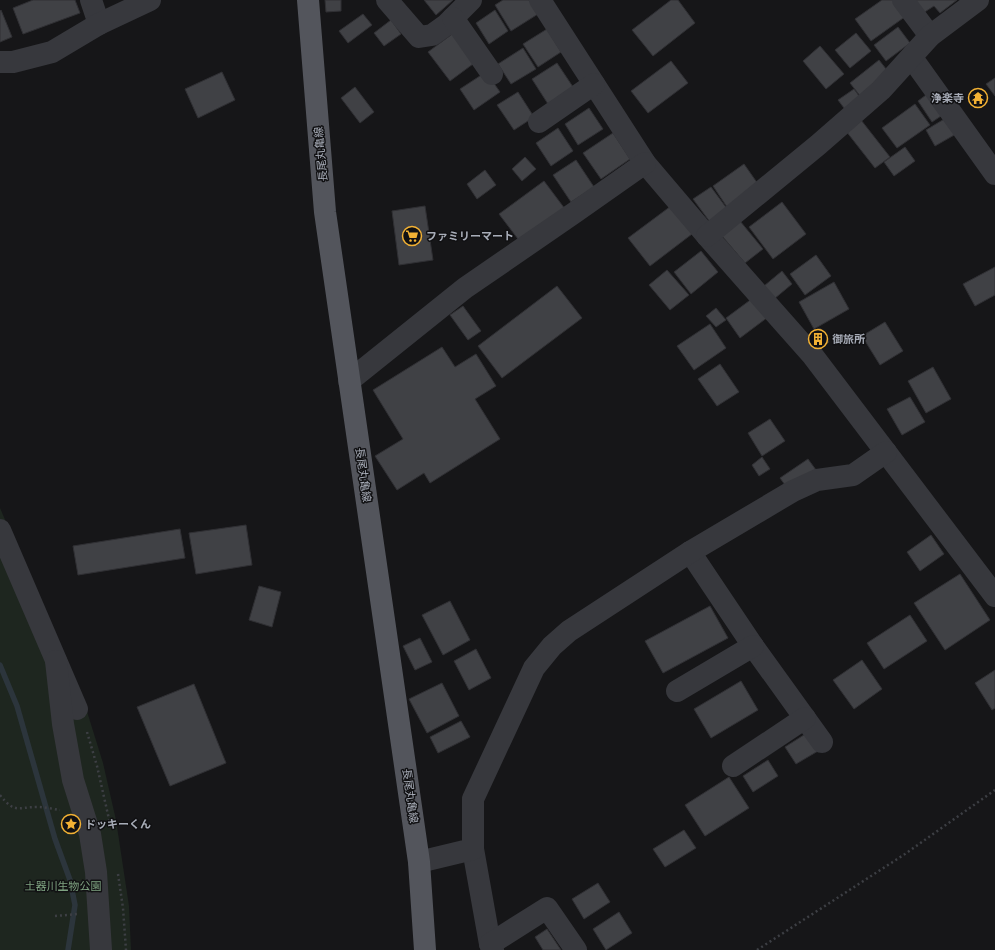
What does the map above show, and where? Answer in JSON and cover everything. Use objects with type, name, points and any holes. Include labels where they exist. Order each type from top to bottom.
[{"type":"main road","name":"長尾丸亀線","points":[[308,0],[325,212],[419,862],[425,950]]},
{"type":"street","points":[[91,0],[99,24]]},
{"type":"street","points":[[0,62],[13,62],[52,52],[99,24],[150,0]]},
{"type":"street","points":[[387,0],[419,37],[432,35],[446,25],[471,0]]},
{"type":"street","points":[[540,0],[645,163],[813,356],[995,596]]},
{"type":"street","points":[[902,0],[930,36]]},
{"type":"street","points":[[707,236],[876,95],[912,58],[930,36],[978,0]]},
{"type":"street","points":[[453,18],[492,74]]},
{"type":"street","points":[[912,58],[995,174]]},
{"type":"street","points":[[539,122],[594,84]]},
{"type":"street","points":[[349,381],[464,288],[645,163]]},
{"type":"street","points":[[576,950],[547,908],[492,947],[473,849],[473,798],[534,668],[552,646],[569,631],[690,552],[793,491],[817,480],[853,476],[886,452]]},
{"type":"street","points":[[0,530],[77,710]]},
{"type":"street","points":[[690,552],[753,646],[822,742]]},
{"type":"street","points":[[677,691],[753,646]]},
{"type":"street","points":[[56,661],[63,724],[73,780],[90,834],[96,872],[100,950]]},
{"type":"street","points":[[733,766],[805,718]]},
{"type":"street","points":[[419,862],[473,849]]},
{"type":"path","points":[[757,950],[905,854],[995,790]]},
{"type":"path","points":[[0,795],[7,804],[17,810],[39,807],[59,810],[85,819]]},
{"type":"green space","name":"土器川生物公園","points":[[0,508],[85,705],[103,763],[116,820],[129,906],[131,950],[0,950]]},
{"type":"building","points":[[33,0],[75,0],[80,13],[23,34],[13,8]]},
{"type":"building","points":[[325,0],[341,0],[341,11],[326,12]]},
{"type":"building","points":[[424,0],[453,0],[436,15]]},
{"type":"building","points":[[503,0],[529,0],[538,14],[511,31],[495,5]]},
{"type":"building","points":[[671,0],[678,0],[695,23],[653,56],[632,30]]},
{"type":"building","points":[[882,0],[894,0],[906,16],[871,41],[855,19]]},
{"type":"building","points":[[909,0],[957,0],[940,13],[934,6],[920,15]]},
{"type":"building","points":[[1,10],[12,37],[0,42],[0,11]]},
{"type":"building","points":[[495,10],[508,31],[489,44],[476,23]]},
{"type":"building","points":[[363,14],[372,25],[348,43],[339,31]]},
{"type":"building","points":[[391,20],[401,34],[384,46],[374,33]]},
{"type":"building","points":[[898,27],[910,43],[886,61],[874,45]]},
{"type":"building","points":[[547,29],[561,52],[538,67],[523,44]]},
{"type":"building","points":[[455,32],[477,61],[450,81],[428,52]]},
{"type":"building","points":[[856,33],[871,51],[850,68],[835,50]]},
{"type":"building","points":[[820,46],[844,74],[826,89],[803,61]]},
{"type":"building","points":[[523,48],[536,69],[511,84],[498,64]]},
{"type":"building","points":[[879,60],[890,74],[861,97],[850,83]]},
{"type":"building","points":[[671,61],[688,83],[648,113],[631,91]]},
{"type":"building","points":[[557,63],[573,87],[548,104],[532,79]]},
{"type":"building","points":[[222,72],[235,100],[198,118],[185,89]]},
{"type":"building","points":[[486,72],[500,92],[474,110],[460,89]]},
{"type":"building","points":[[995,78],[995,96],[986,84]]},
{"type":"building","points":[[355,87],[374,112],[360,123],[341,98]]},
{"type":"building","points":[[854,89],[862,100],[847,112],[838,100]]},
{"type":"building","points":[[518,92],[534,117],[514,130],[497,105]]},
{"type":"building","points":[[930,92],[944,114],[932,122],[918,101]]},
{"type":"building","points":[[915,104],[930,125],[897,148],[882,128]]},
{"type":"building","points":[[589,108],[603,129],[578,145],[565,124]]},
{"type":"building","points":[[946,118],[956,134],[935,146],[926,130]]},
{"type":"building","points":[[861,120],[890,157],[875,168],[846,131]]},
{"type":"building","points":[[558,128],[573,151],[551,166],[536,143]]},
{"type":"building","points":[[613,133],[630,159],[601,179],[583,153]]},
{"type":"building","points":[[905,147],[915,161],[894,176],[884,162]]},
{"type":"building","points":[[525,157],[536,169],[522,181],[512,169]]},
{"type":"building","points":[[576,160],[594,187],[571,202],[553,175]]},
{"type":"building","points":[[744,164],[758,184],[727,207],[713,186]]},
{"type":"building","points":[[485,170],[496,185],[477,199],[467,184]]},
{"type":"building","points":[[544,181],[565,209],[521,243],[499,214]]},
{"type":"building","points":[[711,187],[728,210],[710,222],[693,199]]},
{"type":"building","points":[[782,202],[806,234],[773,259],[749,227]]},
{"type":"building","name":"ファミリーマート","points":[[425,206],[433,260],[399,265],[392,211]]},
{"type":"building","points":[[671,206],[692,234],[650,266],[628,238]]},
{"type":"building","points":[[740,221],[763,249],[745,263],[722,236]]},
{"type":"building","points":[[701,251],[718,272],[691,294],[674,272]]},
{"type":"building","points":[[816,255],[831,276],[805,295],[790,274]]},
{"type":"building","points":[[995,267],[995,295],[975,306],[963,284]]},
{"type":"building","points":[[667,270],[689,295],[670,310],[649,285]]},
{"type":"building","points":[[782,271],[792,284],[774,299],[764,286]]},
{"type":"building","points":[[834,282],[849,309],[814,329],[799,302]]},
{"type":"building","points":[[557,286],[582,318],[502,378],[478,346]]},
{"type":"building","points":[[753,298],[768,317],[740,338],[726,318]]},
{"type":"building","points":[[463,306],[481,331],[468,340],[450,315]]},
{"type":"building","points":[[716,308],[726,320],[716,327],[706,316]]},
{"type":"building","points":[[885,322],[903,351],[880,365],[862,336]]},
{"type":"building","points":[[710,324],[726,348],[694,370],[677,346]]},
{"type":"building","name":"御旅所","points":[[820,328],[829,342],[817,350],[808,337]]},
{"type":"building","points":[[442,347],[455,367],[476,354],[496,386],[475,399],[500,439],[430,483],[424,473],[397,490],[375,456],[403,439],[373,390]]},
{"type":"building","points":[[720,364],[739,392],[717,406],[698,379]]},
{"type":"building","points":[[933,367],[951,399],[926,413],[908,381]]},
{"type":"building","points":[[910,397],[925,422],[902,435],[887,409]]},
{"type":"building","points":[[770,419],[785,441],[762,456],[748,433]]},
{"type":"building","points":[[762,457],[770,469],[759,476],[752,465]]},
{"type":"building","points":[[808,459],[816,470],[788,489],[780,478]]},
{"type":"building","points":[[246,525],[252,565],[196,574],[189,533]]},
{"type":"building","points":[[180,529],[185,558],[78,575],[73,546]]},
{"type":"building","points":[[931,535],[944,554],[920,571],[907,552]]},
{"type":"building","points":[[960,574],[990,620],[945,650],[914,603]]},
{"type":"building","points":[[259,586],[281,592],[272,627],[249,620]]},
{"type":"building","points":[[450,601],[470,640],[443,655],[422,615]]},
{"type":"building","points":[[710,606],[728,638],[663,673],[645,641]]},
{"type":"building","points":[[910,615],[927,641],[884,669],[867,643]]},
{"type":"building","points":[[420,638],[432,662],[415,670],[403,646]]},
{"type":"building","points":[[476,649],[491,678],[469,690],[454,661]]},
{"type":"building","points":[[862,660],[882,689],[854,709],[833,680]]},
{"type":"building","points":[[995,670],[995,708],[992,710],[975,683]]},
{"type":"building","points":[[741,681],[758,710],[711,738],[694,709]]},
{"type":"building","points":[[442,683],[459,716],[427,733],[409,699]]},
{"type":"building","points":[[194,684],[226,763],[170,786],[137,707]]},
{"type":"building","points":[[461,721],[470,737],[438,753],[430,737]]},
{"type":"building","points":[[807,733],[818,751],[796,764],[785,747]]},
{"type":"building","points":[[768,760],[778,776],[753,792],[743,776]]},
{"type":"building","points":[[729,777],[749,808],[705,836],[685,805]]},
{"type":"building","points":[[684,830],[696,848],[665,867],[653,849]]},
{"type":"building","points":[[598,883],[610,902],[584,919],[572,899]]},
{"type":"building","points":[[619,912],[632,933],[606,950],[593,929]]},
{"type":"building","points":[[547,929],[561,950],[543,950],[535,937]]},
{"type":"waterway","points":[[0,665],[17,706],[55,839],[70,880],[75,905],[68,950]]},
{"type":"place","name":"浄楽寺","points":[[978,98]]},
{"type":"place","name":"ファミリーマート","points":[[412,236]]},
{"type":"place","name":"御旅所","points":[[818,339]]},
{"type":"place","name":"ドッキーくん","points":[[71,824]]}]
